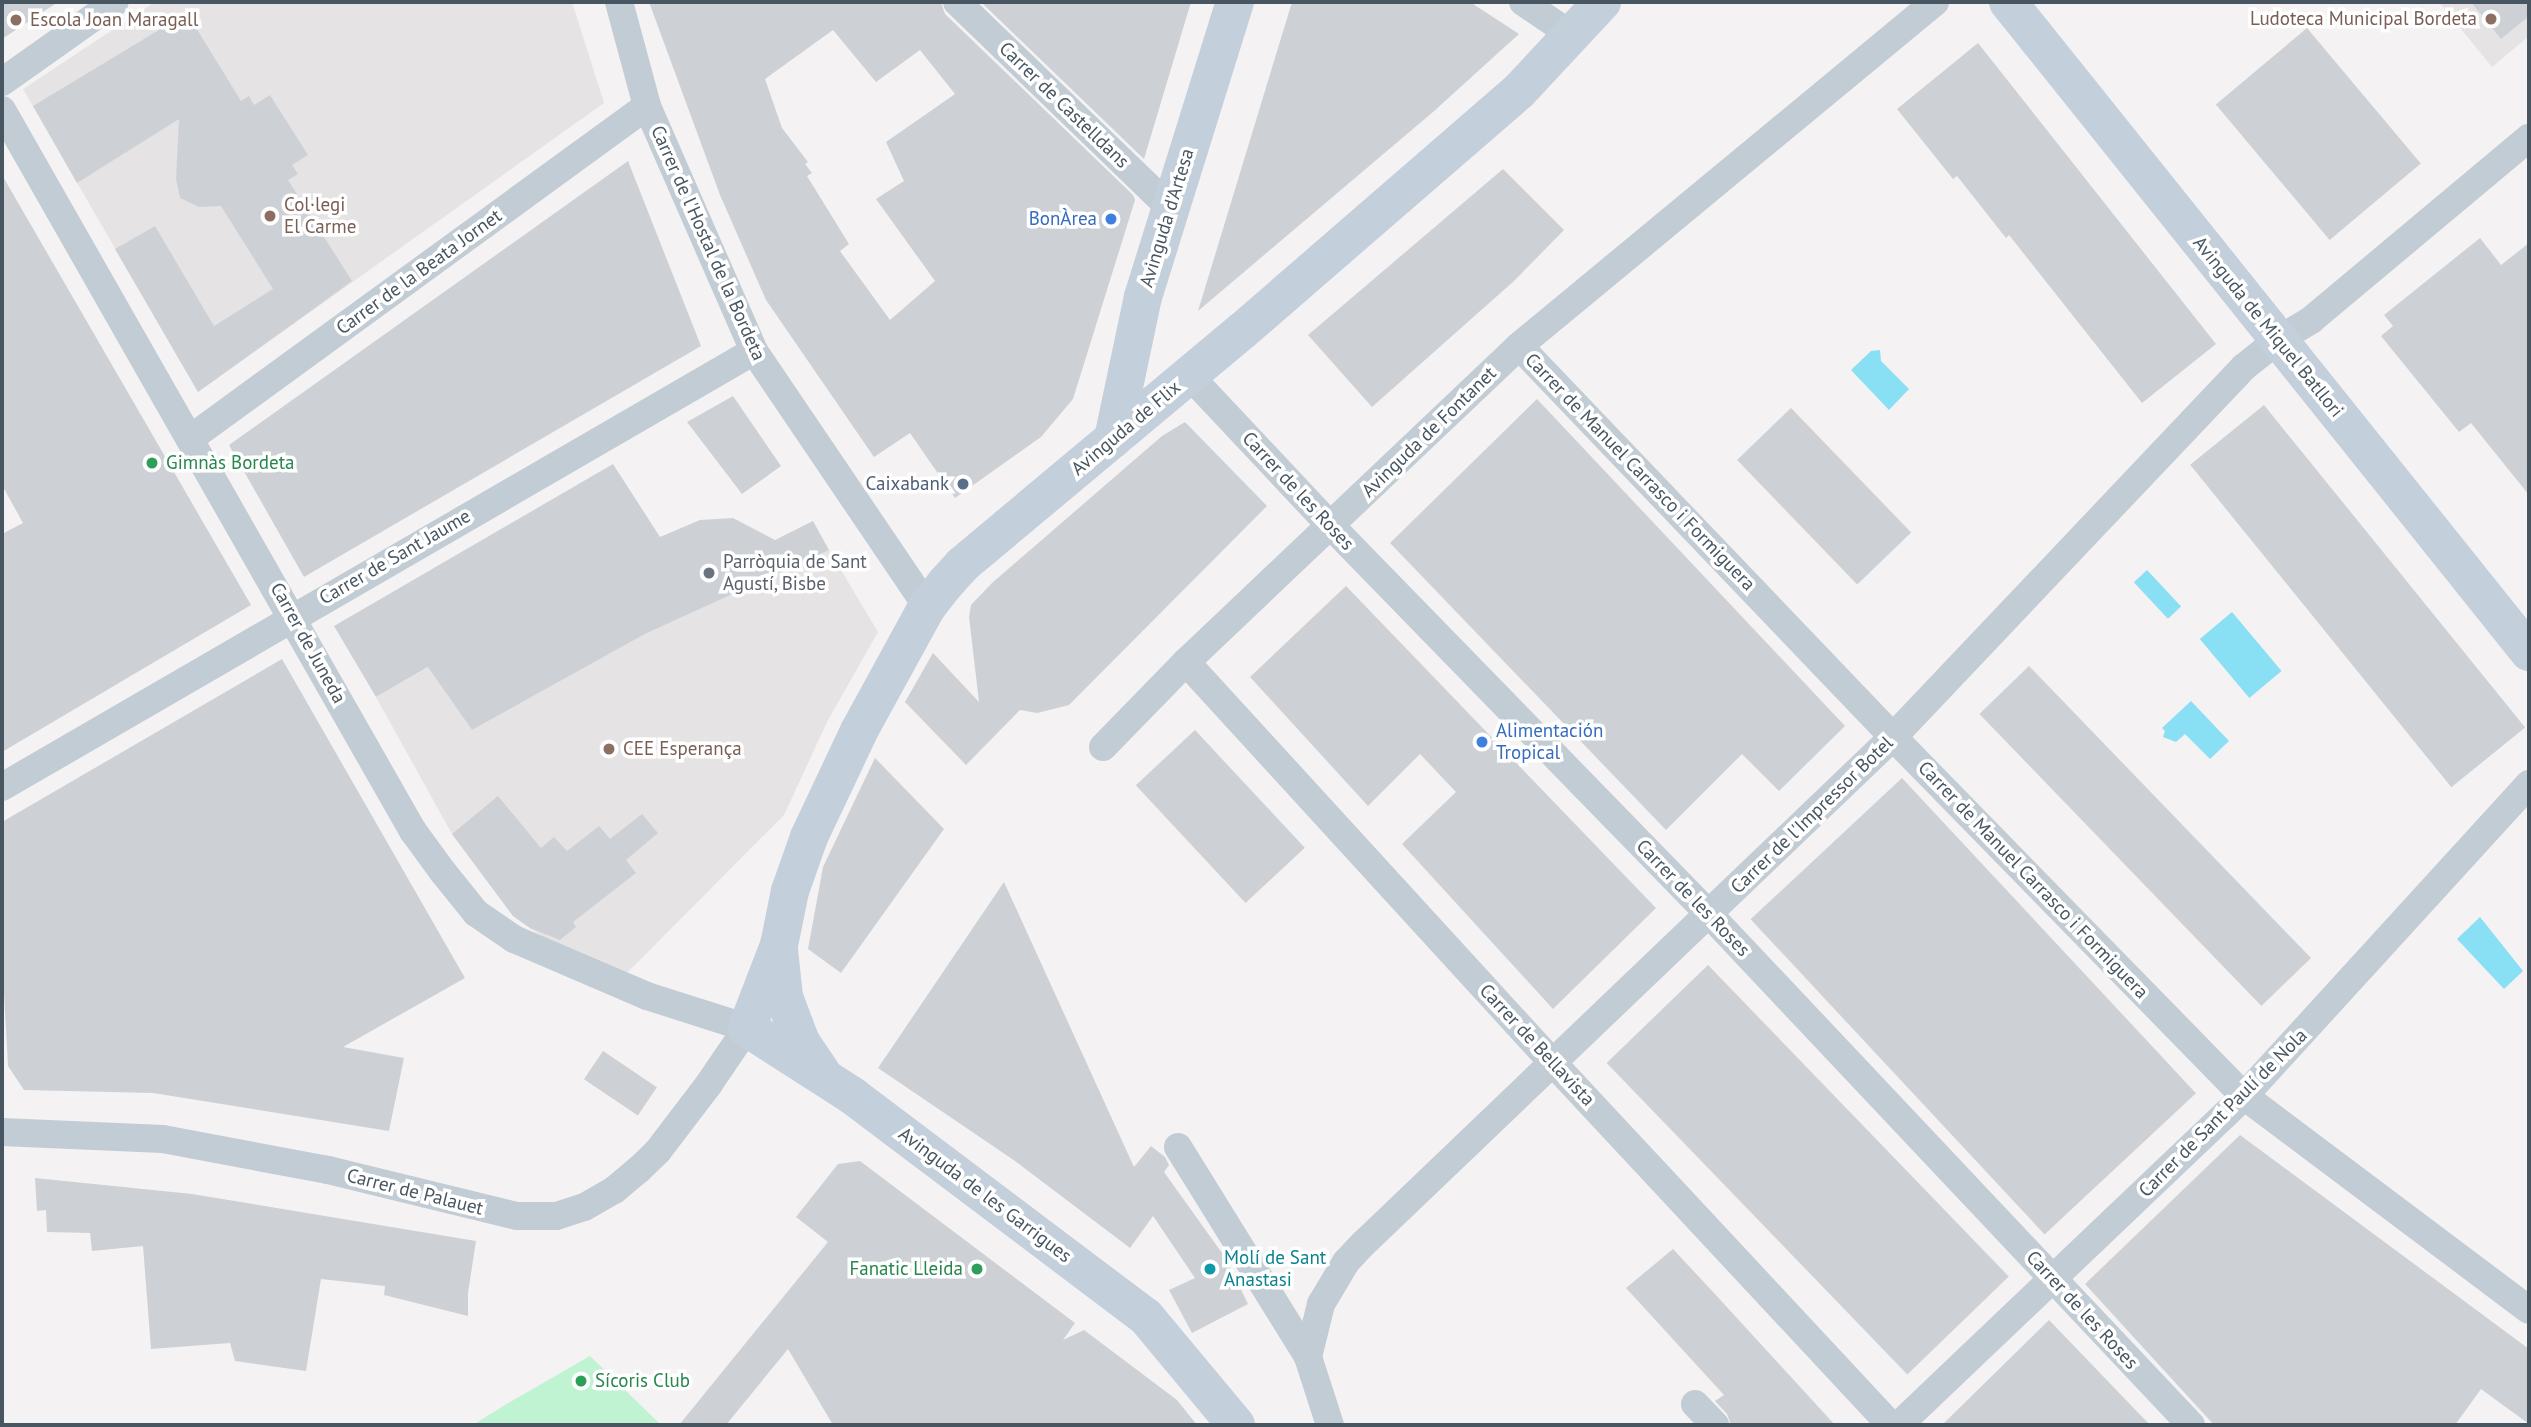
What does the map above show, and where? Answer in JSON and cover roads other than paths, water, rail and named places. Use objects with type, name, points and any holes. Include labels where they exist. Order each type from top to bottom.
[{"type":"main road","name":"Avinguda d'Artesa","points":[[1113,439],[1132,339],[1235,2]]},
{"type":"main road","name":"Avinguda de Flix","points":[[779,945],[790,891],[809,837],[859,731],[927,607],[962,565],[1189,375],[1519,91],[1602,2]]},
{"type":"main road","name":"Avinguda de Miquel Batllori","points":[[2008,2],[2529,652]]},
{"type":"main road","points":[[779,945],[747,1028],[826,1080]]},
{"type":"main road","name":"Avinguda de les Garrigues","points":[[779,945],[784,997],[801,1042],[826,1080],[853,1096],[1146,1317],[1236,1425]]},
{"type":"street","points":[[2,82],[115,2]]},
{"type":"street","name":"Carrer de l'Hostal de la Bordeta","points":[[619,2],[646,106],[754,351],[927,607]]},
{"type":"street","name":"Carrer de Castelldans","points":[[957,2],[1170,208]]},
{"type":"street","points":[[1523,2],[1573,36]]},
{"type":"street","name":"Avinguda de Fontanet","points":[[1103,747],[1186,662],[1519,346],[1935,2]]},
{"type":"street","name":"Carrer de la Beata Jornet","points":[[191,438],[646,106]]},
{"type":"street","name":"Carrer de Juneda","points":[[2,110],[414,831],[476,913],[514,939],[647,996],[747,1028]]},
{"type":"street","name":"Carrer de l'Impressor Botel","points":[[1308,1357],[1321,1304],[1346,1262],[1893,737],[2244,367],[2278,340],[2311,320],[2529,138]]},
{"type":"street","name":"Carrer de Manuel Carrasco i Formiguera","points":[[1519,346],[1893,737],[2244,1096],[2529,1310]]},
{"type":"street","name":"Carrer de Sant Jaume","points":[[2,787],[754,351]]},
{"type":"street","name":"Carrer de les Roses","points":[[1189,375],[1331,526],[1709,913],[2190,1425]]},
{"type":"street","name":"Carrer de Bellavista","points":[[1186,662],[1553,1063],[1891,1425]]},
{"type":"street","name":"Carrer de Sant Paulí de Nola","points":[[1899,1425],[2244,1096],[2529,784]]},
{"type":"street","name":"Carrer de Palauet","points":[[2,1132],[163,1139],[328,1170],[517,1216],[555,1216],[584,1207],[614,1190],[638,1170],[658,1150],[702,1093],[747,1028]]},
{"type":"street","points":[[1178,1147],[1308,1357],[1330,1425]]},
{"type":"street","points":[[1695,1404],[1715,1425]]},
{"type":"water","points":[[1880,350],[1881,361],[1909,389],[1889,410],[1851,370],[1871,351]]},
{"type":"water","points":[[2147,570],[2181,607],[2168,619],[2134,582]]},
{"type":"water","points":[[2232,612],[2281,671],[2249,698],[2200,639]]},
{"type":"water","points":[[2191,701],[2229,741],[2210,759],[2185,734],[2176,742],[2163,737],[2165,731],[2162,728]]},
{"type":"water","points":[[2480,917],[2523,971],[2504,989],[2457,939]]},
{"type":"place","name":"Ludoteca Municipal Bordeta","points":[[2491,19]]},
{"type":"place","name":"Escola Joan Maragall","points":[[16,20]]},
{"type":"place","name":"Col·legi El Carme","points":[[270,216]]},
{"type":"place","name":"BonÀrea","points":[[1111,219]]},
{"type":"place","name":"Gimnàs Bordeta","points":[[152,463]]},
{"type":"place","name":"Caixabank","points":[[963,484]]},
{"type":"place","name":"Parròquia de Sant Agustí, Bisbe","points":[[709,573]]},
{"type":"place","name":"Alimentación Tropical","points":[[1482,742]]},
{"type":"place","name":"CEE Esperança","points":[[609,749]]},
{"type":"place","name":"Fanatic Lleida","points":[[977,1269]]},
{"type":"place","name":"Molí de Sant Anastasi","points":[[1210,1269]]},
{"type":"place","name":"Sícoris Club","points":[[581,1381]]}]
